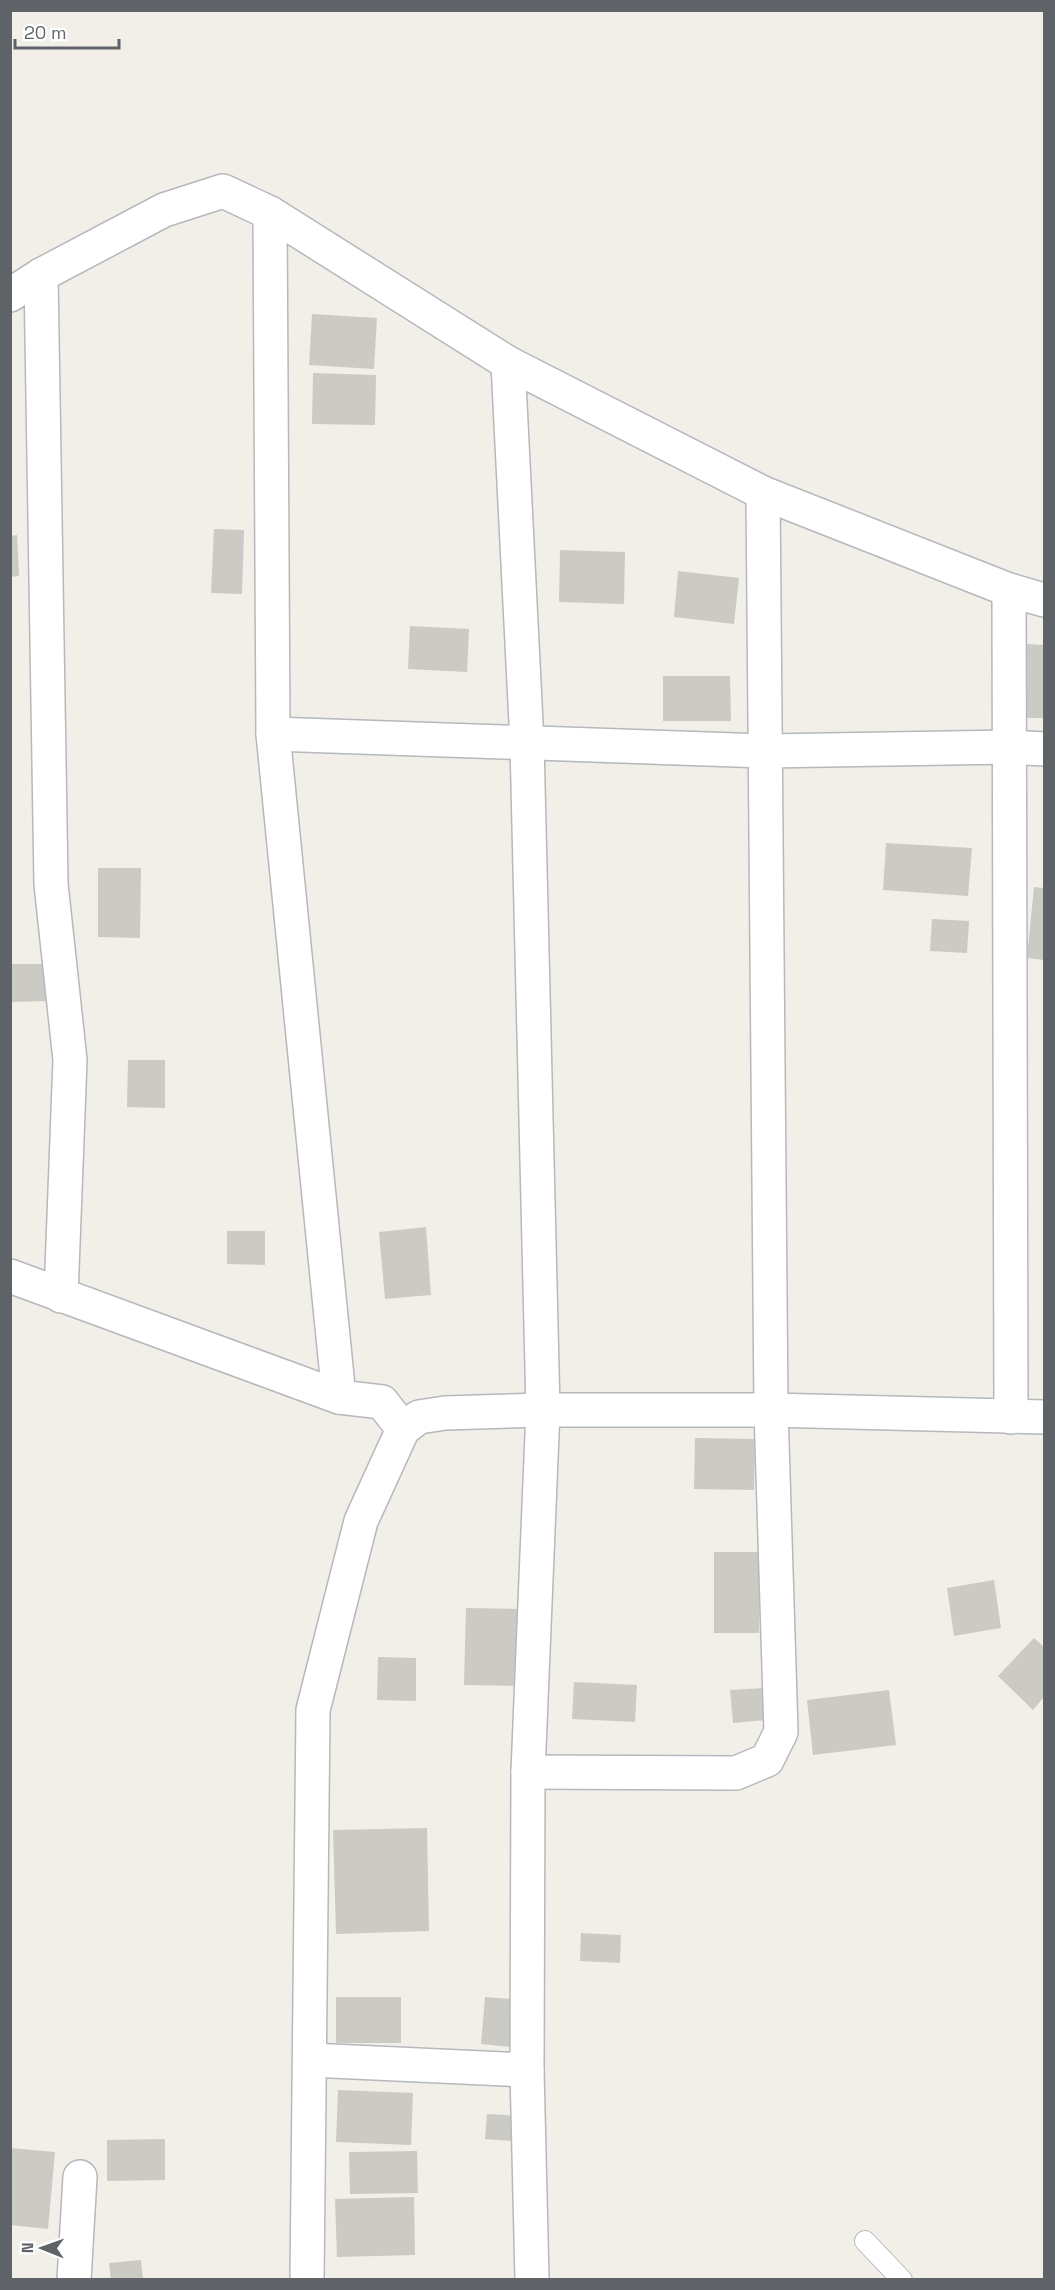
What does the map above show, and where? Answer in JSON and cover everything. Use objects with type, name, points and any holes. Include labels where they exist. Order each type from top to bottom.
[{"type":"street","points":[[10,295],[41,275],[164,210],[223,191],[270,213],[508,363],[763,494],[1009,590],[1044,600]]},
{"type":"street","points":[[270,213],[273,734],[339,1397]]},
{"type":"street","points":[[41,275],[51,884],[70,1060],[61,1296]]},
{"type":"street","points":[[508,363],[527,743],[543,1410],[528,1772],[527,2070],[532,2280]]},
{"type":"street","points":[[528,1772],[736,1773],[767,1760],[781,1732],[771,1410],[763,494]]},
{"type":"street","points":[[1009,590],[1011,1417]]},
{"type":"street","points":[[273,734],[766,751],[1010,747],[1044,749]]},
{"type":"street","points":[[10,1276],[339,1397],[382,1402],[403,1429]]},
{"type":"street","points":[[307,2280],[313,1710],[361,1521],[403,1429],[419,1417],[445,1413],[543,1410],[771,1410],[1044,1418]]},
{"type":"street","points":[[310,2060],[527,2070]]},
{"type":"street","points":[[74,2280],[80,2177]]},
{"type":"lane","points":[[865,2241],[902,2280]]},
{"type":"building","points":[[312,314],[377,318],[374,369],[309,365]]},
{"type":"building","points":[[313,373],[376,375],[375,425],[312,424]]},
{"type":"building","points":[[214,529],[244,530],[242,594],[211,593]]},
{"type":"building","points":[[17,535],[19,576],[10,577],[10,536]]},
{"type":"building","points":[[560,550],[625,552],[624,604],[559,602]]},
{"type":"building","points":[[678,571],[739,578],[734,624],[674,617]]},
{"type":"building","points":[[410,626],[469,629],[467,672],[408,669]]},
{"type":"building","points":[[1027,644],[1044,645],[1044,718],[1025,718]]},
{"type":"building","points":[[663,676],[730,676],[731,721],[663,721]]},
{"type":"building","points":[[886,843],[972,848],[968,896],[883,890]]},
{"type":"building","points":[[98,868],[141,868],[140,938],[98,937]]},
{"type":"building","points":[[1034,887],[1044,888],[1044,960],[1027,958]]},
{"type":"building","points":[[932,919],[969,921],[967,953],[930,951]]},
{"type":"building","points":[[10,964],[48,964],[49,1001],[10,1002]]},
{"type":"building","points":[[128,1060],[165,1060],[165,1108],[127,1107]]},
{"type":"building","points":[[426,1227],[431,1295],[385,1299],[379,1232]]},
{"type":"building","points":[[227,1231],[265,1231],[265,1265],[227,1264]]},
{"type":"building","points":[[695,1438],[755,1439],[754,1490],[694,1489]]},
{"type":"building","points":[[714,1552],[760,1552],[759,1633],[714,1633]]},
{"type":"building","points":[[994,1580],[1001,1628],[954,1636],[947,1588]]},
{"type":"building","points":[[466,1608],[518,1609],[517,1686],[464,1685]]},
{"type":"building","points":[[1034,1638],[1044,1647],[1044,1697],[1033,1710],[998,1676]]},
{"type":"building","points":[[378,1657],[416,1658],[416,1701],[377,1700]]},
{"type":"building","points":[[574,1682],[637,1685],[635,1722],[572,1719]]},
{"type":"building","points":[[765,1688],[767,1720],[733,1723],[730,1690]]},
{"type":"building","points":[[889,1690],[896,1745],[813,1755],[807,1700]]},
{"type":"building","points":[[427,1828],[429,1931],[336,1934],[333,1830]]},
{"type":"building","points":[[581,1933],[621,1935],[620,1963],[580,1961]]},
{"type":"building","points":[[336,1997],[401,1997],[401,2043],[336,2043]]},
{"type":"building","points":[[485,1997],[525,2000],[520,2048],[481,2044]]},
{"type":"building","points":[[338,2090],[413,2093],[411,2145],[336,2142]]},
{"type":"building","points":[[487,2114],[523,2116],[522,2142],[485,2139]]},
{"type":"building","points":[[165,2139],[165,2180],[107,2181],[107,2140]]},
{"type":"building","points":[[10,2148],[55,2152],[48,2229],[10,2225]]},
{"type":"building","points":[[417,2151],[418,2193],[350,2194],[349,2152]]},
{"type":"building","points":[[414,2197],[415,2255],[337,2257],[335,2199]]},
{"type":"building","points":[[141,2260],[143,2280],[111,2280],[109,2263]]}]
